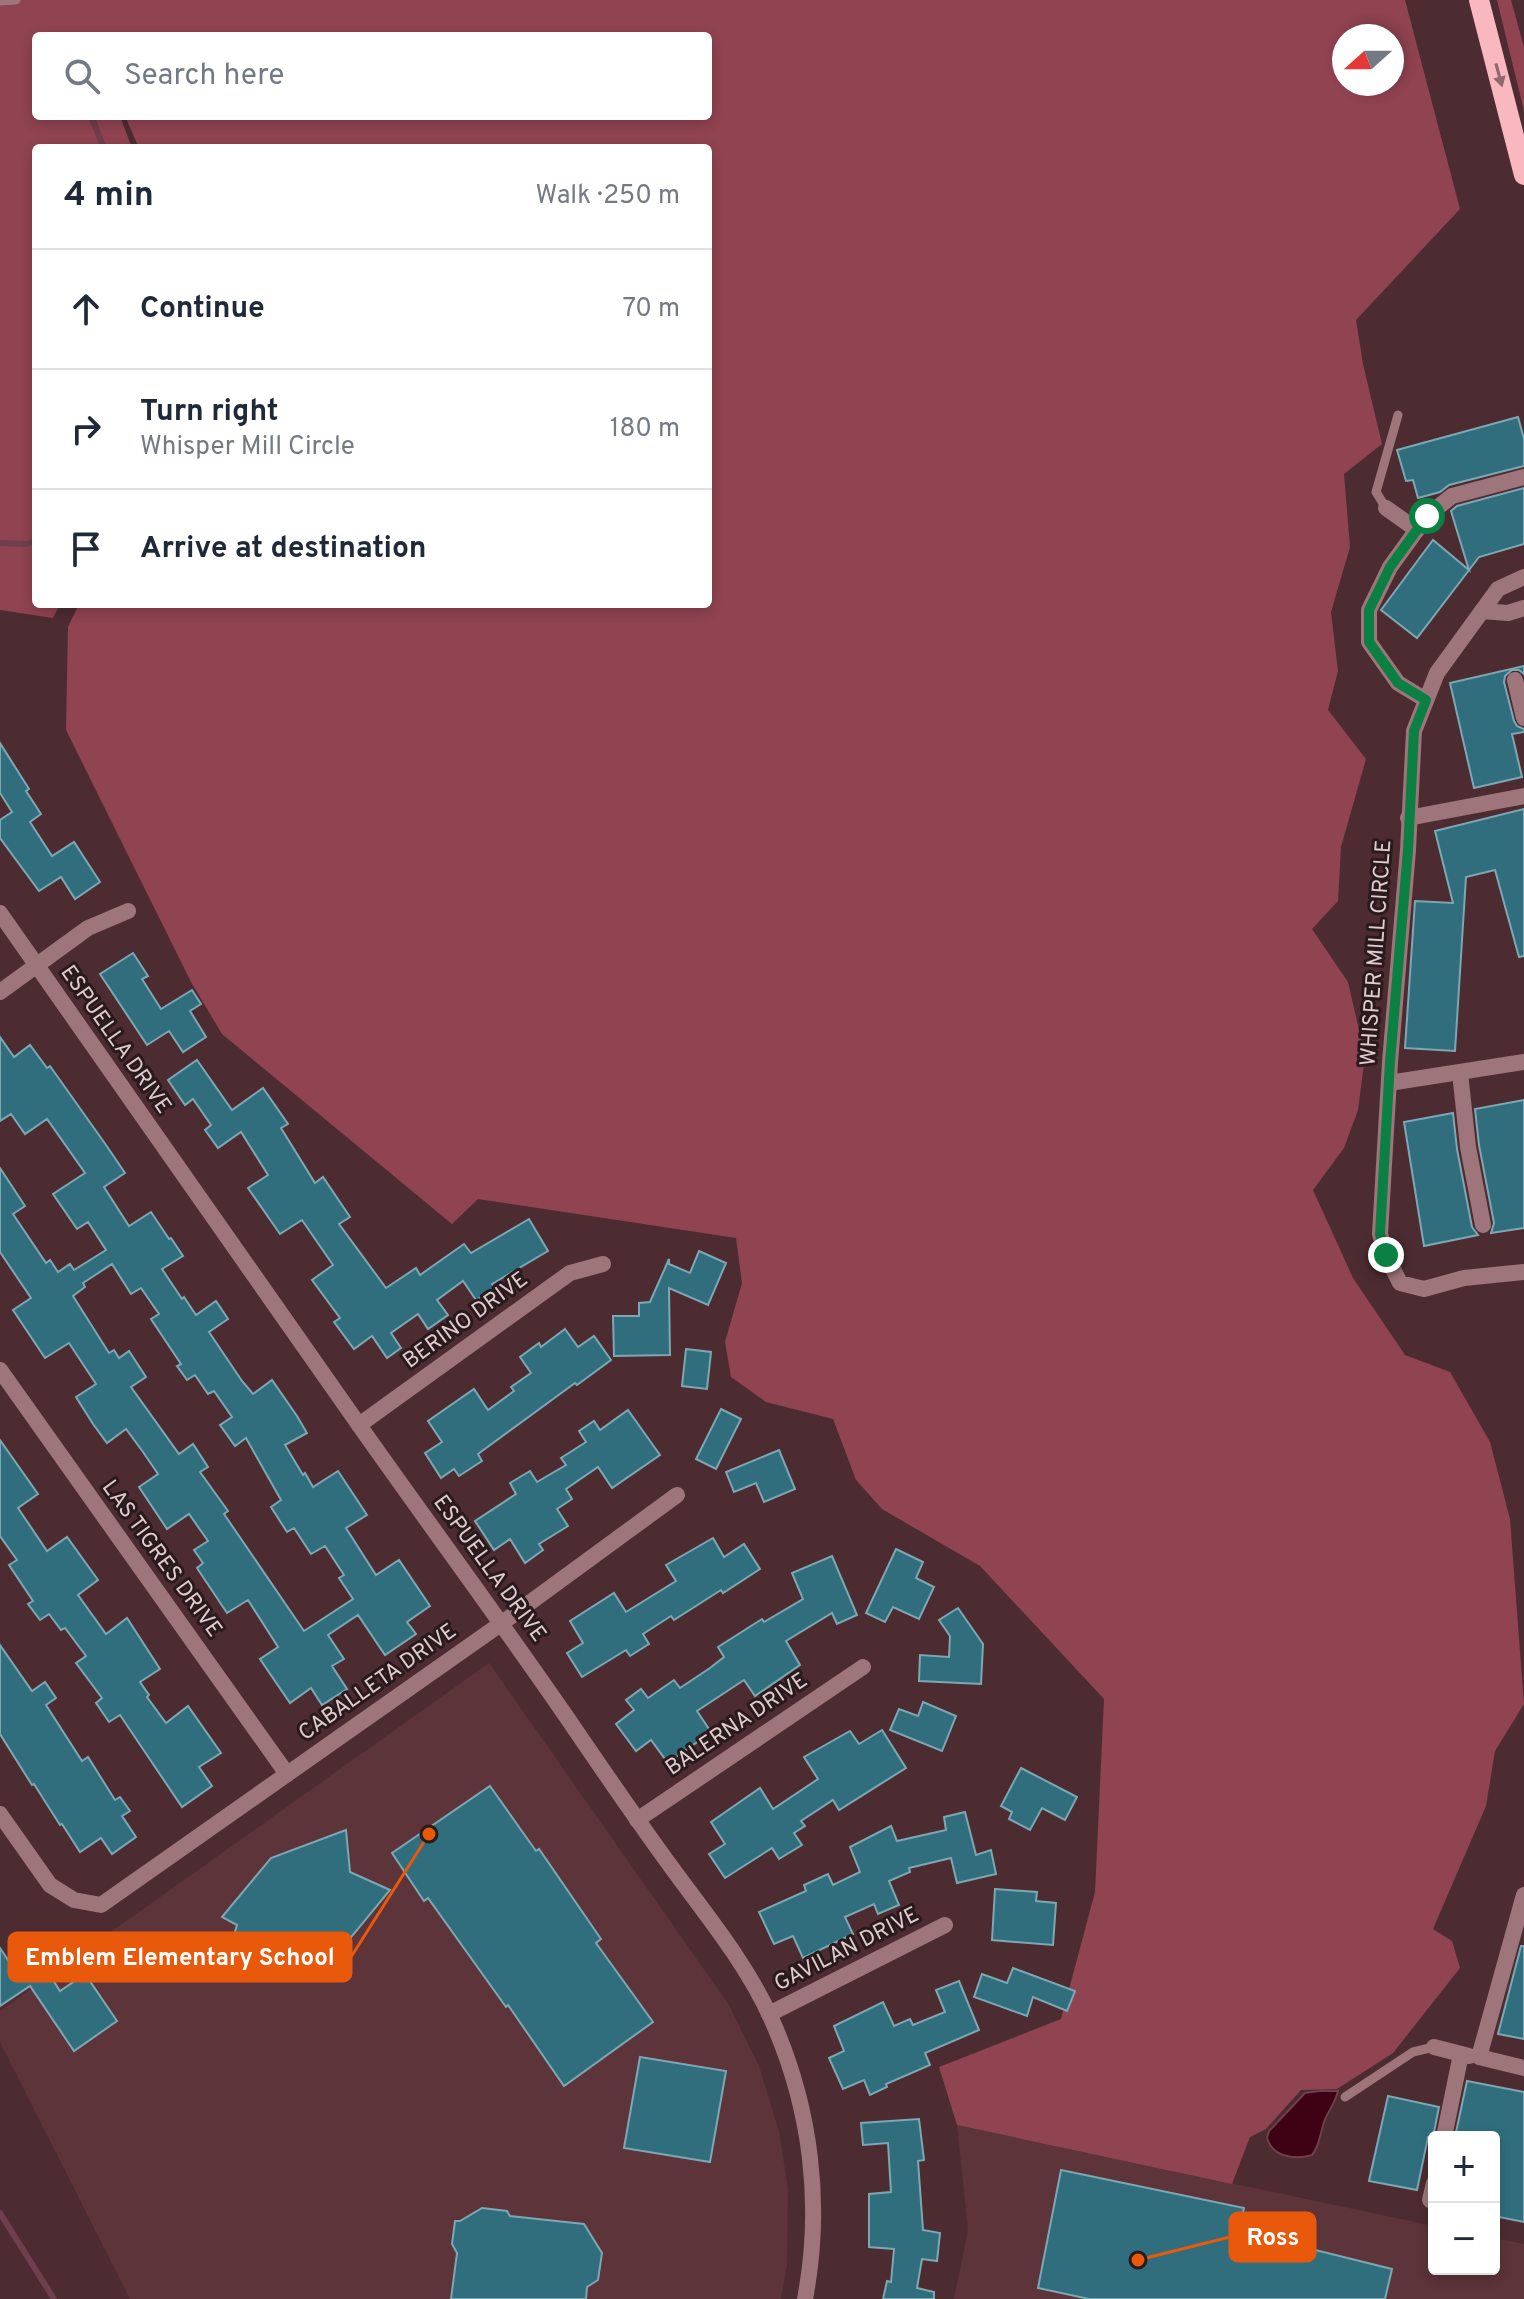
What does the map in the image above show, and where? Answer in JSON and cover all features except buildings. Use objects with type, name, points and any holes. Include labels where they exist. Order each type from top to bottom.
[{"type":"main road","points":[[1479,0],[1524,175]]},
{"type":"street","points":[[1426,700],[1398,683],[1369,642],[1369,610],[1390,567],[1427,516],[1452,496],[1524,477]]},
{"type":"street","points":[[1386,508],[1417,530]]},
{"type":"street","name":"WHISPER MILL CIRCLE","points":[[1524,577],[1498,589],[1437,673],[1414,731],[1380,1234],[1400,1283],[1424,1289],[1464,1278],[1524,1272]]},
{"type":"street","points":[[1482,611],[1508,613],[1524,608]]},
{"type":"street","points":[[1515,680],[1524,718]]},
{"type":"street","points":[[1408,818],[1524,796]]},
{"type":"street","points":[[0,992],[88,928],[128,911]]},
{"type":"street","name":"ESPUELLA DRIVE","points":[[0,913],[359,1425],[502,1623],[637,1820],[742,1963],[769,2014],[795,2086],[811,2160],[814,2211],[812,2262],[805,2299]]},
{"type":"street","points":[[1389,1083],[1524,1062]]},
{"type":"street","points":[[1460,1073],[1468,1147],[1483,1225]]},
{"type":"street","name":"BERINO DRIVE","points":[[359,1425],[570,1273],[603,1264]]},
{"type":"street","name":"LAS TIGRES DRIVE","points":[[0,1370],[287,1774]]},
{"type":"street","name":"CABALLETA DRIVE","points":[[0,1814],[50,1885],[74,1900],[101,1905],[502,1623],[677,1495]]},
{"type":"street","name":"BALERNA DRIVE","points":[[637,1820],[863,1667]]},
{"type":"street","points":[[1479,2057],[1524,1895]]},
{"type":"street","name":"GAVILAN DRIVE","points":[[769,2014],[945,1925]]},
{"type":"street","points":[[1434,2047],[1524,2068]]},
{"type":"street","points":[[1445,2131],[1461,2054]]},
{"type":"lane","points":[[0,1],[16,0]]},
{"type":"lane","points":[[1386,508],[1376,492],[1398,415]]},
{"type":"lane","points":[[1345,2097],[1413,2052],[1434,2047]]},
{"type":"shaded area","points":[[0,0],[1405,0],[1460,209],[1356,320],[1382,444],[1344,474],[1350,547],[1331,612],[1338,671],[1328,710],[1366,759],[1341,847],[1338,901],[1312,929],[1348,982],[1365,1056],[1358,1110],[1344,1148],[1313,1190],[1353,1278],[1405,1355],[1450,1372],[1490,1442],[1510,1519],[1524,1704],[1495,1751],[1486,1806],[1433,1929],[1452,1941],[1460,1968],[1393,2053],[1337,2089],[1301,2090],[1266,2129],[1250,2137],[1232,2184],[957,2125],[939,2067],[1061,2019],[1095,1892],[1104,1699],[980,1566],[882,1509],[856,1480],[833,1419],[766,1402],[731,1377],[725,1342],[742,1283],[736,1238],[478,1199],[452,1224],[222,1034],[191,982],[66,730],[68,627],[77,608],[712,608],[712,144],[137,144],[127,120],[712,120],[712,32],[32,32],[32,120],[122,120],[130,144],[32,144],[32,608],[58,608],[53,618],[0,610]]},
{"type":"shaded area","points":[[1497,0],[1511,0],[1524,47],[1524,111]]},
{"type":"shaded area","points":[[489,1663],[729,2005],[759,2066],[779,2131],[788,2189],[787,2265],[781,2299],[130,2299],[0,2042],[0,2011]]},
{"type":"shaded area","points":[[1338,2091],[1312,2155],[1292,2157],[1279,2153],[1267,2138],[1269,2131],[1305,2093]]},
{"type":"shaded area","points":[[957,2125],[1428,2225],[1428,2275],[1500,2275],[1500,2239],[1524,2244],[1524,2299],[954,2299],[968,2230]]},
{"type":"waterway","points":[[93,120],[102,144]]},
{"type":"waterway","points":[[0,543],[32,542]]},
{"type":"waterway","points":[[0,2213],[54,2299]]},
{"type":"place","name":"Emblem Elementary School","points":[[429,1834]]},
{"type":"place","name":"Ross","points":[[1138,2260]]},
{"type":"route","points":[[1386,1255],[1380,1234],[1390,1062],[1408,850],[1414,731],[1426,700],[1398,683],[1369,642],[1369,610],[1390,567],[1427,516]]}]
